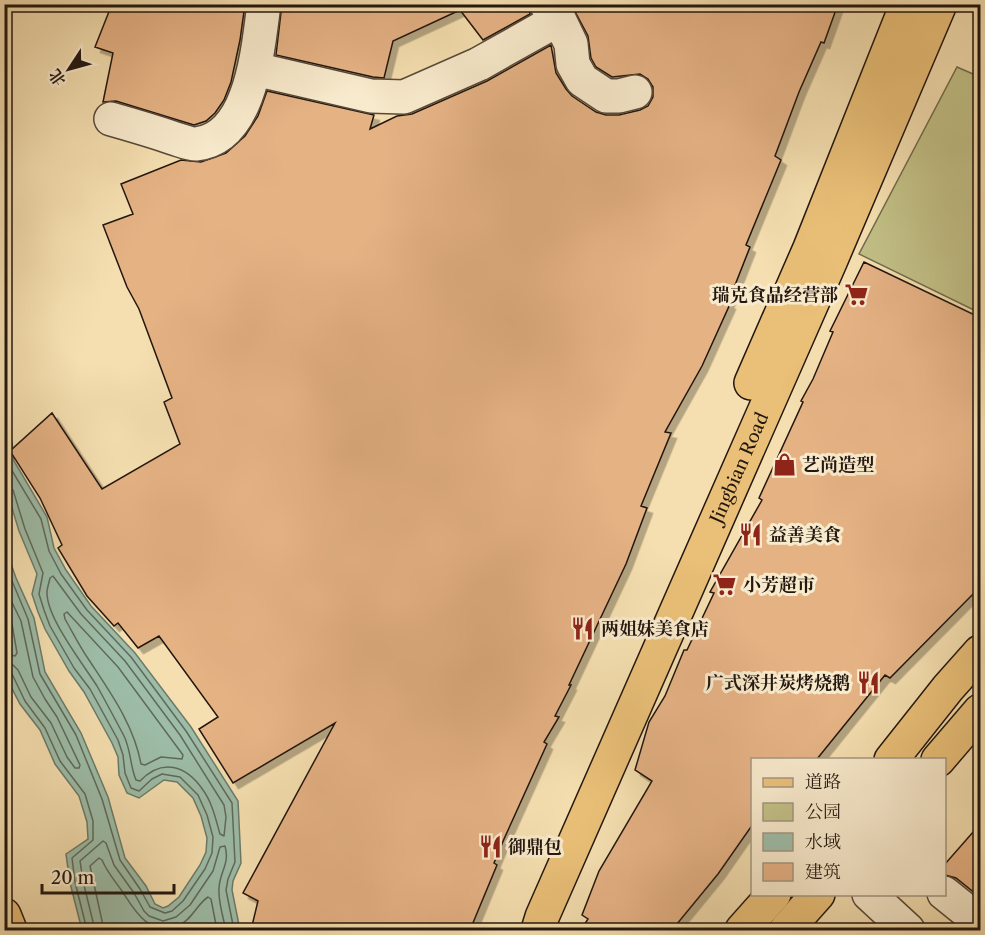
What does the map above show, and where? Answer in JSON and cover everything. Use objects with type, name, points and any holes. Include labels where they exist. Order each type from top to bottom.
[{"type":"main road","name":"Jingbian Road","points":[[518,930],[567,810],[810,248],[907,4]]},
{"type":"main road","name":"Jingbian Road","points":[[538,930],[635,702],[830,262],[940,4]]},
{"type":"main road","points":[[892,758],[948,688],[981,652]]},
{"type":"main road","points":[[939,758],[981,711]]},
{"type":"main road","points":[[742,930],[772,896]]},
{"type":"main road","points":[[786,930],[816,896]]},
{"type":"main road","points":[[4,915],[10,930]]},
{"type":"street","points":[[111,119],[194,144],[213,139],[231,125],[245,99],[255,69],[264,4]]},
{"type":"street","points":[[255,69],[371,96],[404,97],[479,64],[553,12],[571,44],[573,64],[582,80],[606,96],[635,92]]},
{"type":"street","points":[[946,894],[981,922]]},
{"type":"street","points":[[871,896],[908,930]]},
{"type":"green space","points":[[957,67],[980,77],[980,313],[859,254]]},
{"type":"water","points":[[4,425],[12,442],[14,461],[47,517],[54,548],[66,570],[91,606],[135,653],[191,727],[238,801],[241,863],[233,881],[232,890],[240,930],[82,930],[70,883],[66,854],[88,839],[87,822],[79,796],[55,764],[40,730],[20,704],[8,681],[4,666],[5,553],[34,618],[45,672],[81,733],[108,797],[125,858],[146,886],[155,904],[163,908],[179,897],[200,865],[206,852],[207,838],[193,798],[177,782],[164,780],[139,798],[127,793],[119,775],[118,757],[112,743],[45,629],[32,594],[37,574],[19,531],[5,485]]},
{"type":"building","points":[[112,4],[245,4],[231,82],[224,100],[206,121],[194,125],[116,101],[103,102],[113,53],[95,47]]},
{"type":"building","points":[[282,4],[528,4],[530,14],[483,40],[460,10],[393,41],[384,78],[276,55]]},
{"type":"building","points":[[571,4],[838,4],[824,43],[821,42],[799,92],[775,156],[781,160],[746,245],[750,247],[728,303],[730,304],[702,366],[665,432],[671,433],[641,506],[647,508],[626,564],[555,716],[559,717],[544,742],[547,744],[494,863],[497,865],[470,930],[251,930],[258,901],[243,893],[335,723],[233,783],[199,729],[218,717],[159,636],[138,648],[118,623],[114,626],[87,596],[58,548],[62,545],[40,498],[10,451],[52,413],[102,489],[180,444],[164,402],[172,398],[139,309],[127,287],[103,225],[133,214],[121,184],[181,160],[201,162],[226,153],[245,136],[258,116],[267,91],[374,115],[370,129],[397,116],[412,114],[487,81],[551,45],[556,73],[566,89],[572,96],[596,112],[619,115],[648,106],[653,97],[653,87],[648,79],[640,74],[612,77],[596,67],[591,58],[588,36]]},
{"type":"building","points":[[864,262],[981,318],[981,586],[890,678],[885,675],[818,758],[751,758],[751,827],[718,874],[672,930],[581,930],[588,919],[582,915],[599,871],[652,781],[635,770],[649,722],[665,696],[684,650],[687,650],[714,593],[710,592],[762,500],[759,498],[833,332],[830,331]]},
{"type":"building","points":[[981,823],[981,898],[956,878],[946,875],[946,863]]},
{"type":"place","name":"瑞克食品经营部","points":[[856,295]]},
{"type":"place","name":"艺尚造型","points":[[784,465]]},
{"type":"place","name":"益善美食","points":[[751,535]]},
{"type":"place","name":"小芳超市","points":[[725,585]]},
{"type":"place","name":"两姐妹美食店","points":[[583,629]]},
{"type":"place","name":"广式深井炭烤烧鹅","points":[[868,683]]},
{"type":"place","name":"御鼎包","points":[[490,847]]}]
